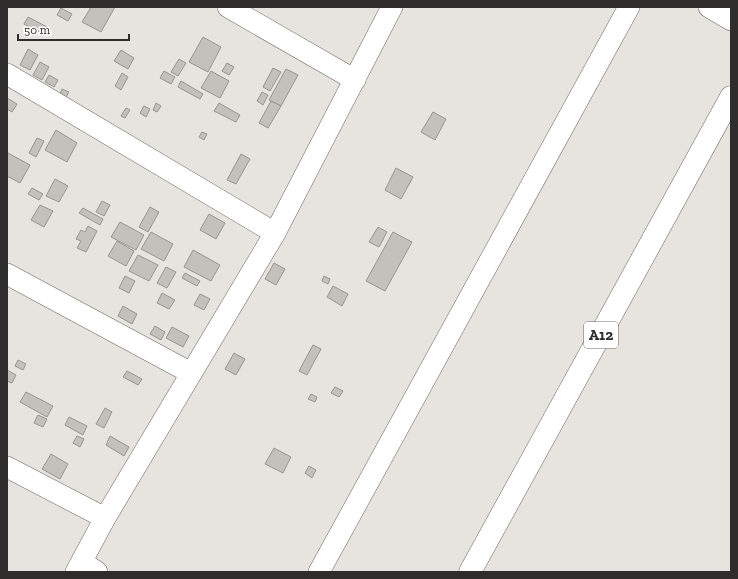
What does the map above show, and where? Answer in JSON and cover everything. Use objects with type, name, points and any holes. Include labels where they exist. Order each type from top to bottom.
[{"type":"main road","name":"A12","points":[[470,572],[731,97]]},
{"type":"street","points":[[228,7],[355,80]]},
{"type":"street","points":[[85,569],[105,518],[274,233],[392,7]]},
{"type":"street","points":[[319,572],[629,7]]},
{"type":"street","points":[[709,7],[731,20]]},
{"type":"street","points":[[7,74],[274,233]]},
{"type":"street","points":[[7,274],[191,373]]},
{"type":"street","points":[[7,467],[105,518]]},
{"type":"building","points":[[91,7],[115,7],[101,32],[82,22]]},
{"type":"building","points":[[61,8],[72,14],[68,21],[57,15]]},
{"type":"building","points":[[28,17],[49,28],[45,35],[24,24]]},
{"type":"building","points":[[203,37],[221,47],[208,72],[189,62]]},
{"type":"building","points":[[28,49],[38,55],[30,70],[20,65]]},
{"type":"building","points":[[121,50],[134,58],[128,69],[114,61]]},
{"type":"building","points":[[179,59],[186,63],[178,76],[171,72]]},
{"type":"building","points":[[40,62],[49,67],[42,80],[33,75]]},
{"type":"building","points":[[227,63],[234,67],[229,75],[222,71]]},
{"type":"building","points":[[273,68],[281,72],[270,91],[263,87]]},
{"type":"building","points":[[286,69],[298,75],[281,106],[269,100]]},
{"type":"building","points":[[164,71],[175,77],[171,84],[160,78]]},
{"type":"building","points":[[211,71],[229,81],[220,98],[201,88]]},
{"type":"building","points":[[122,73],[128,77],[121,90],[115,86]]},
{"type":"building","points":[[49,75],[58,80],[54,87],[45,82]]},
{"type":"building","points":[[181,81],[203,94],[200,99],[178,87]]},
{"type":"building","points":[[62,89],[69,92],[66,97],[60,94]]},
{"type":"building","points":[[262,92],[268,95],[263,105],[257,101]]},
{"type":"building","points":[[7,98],[17,104],[12,112],[7,109]]},
{"type":"building","points":[[271,101],[281,106],[268,128],[259,123]]},
{"type":"building","points":[[156,103],[161,106],[157,112],[153,110]]},
{"type":"building","points":[[219,103],[240,115],[236,122],[214,111]]},
{"type":"building","points":[[144,106],[150,109],[146,117],[140,113]]},
{"type":"building","points":[[126,108],[130,110],[125,118],[121,116]]},
{"type":"building","points":[[433,112],[446,119],[435,140],[421,132]]},
{"type":"building","points":[[56,130],[77,143],[67,162],[45,150]]},
{"type":"building","points":[[202,132],[207,134],[204,140],[199,137]]},
{"type":"building","points":[[37,138],[44,141],[36,157],[29,153]]},
{"type":"building","points":[[8,153],[30,165],[20,183],[7,176]]},
{"type":"building","points":[[241,154],[250,159],[236,184],[227,180]]},
{"type":"building","points":[[396,168],[413,177],[401,199],[385,190]]},
{"type":"building","points":[[55,179],[68,186],[59,202],[46,196]]},
{"type":"building","points":[[32,188],[43,194],[39,200],[28,194]]},
{"type":"building","points":[[102,201],[110,205],[104,216],[96,212]]},
{"type":"building","points":[[40,205],[53,211],[44,227],[31,220]]},
{"type":"building","points":[[150,207],[159,212],[148,232],[139,227]]},
{"type":"building","points":[[83,208],[103,219],[100,225],[79,213]]},
{"type":"building","points":[[209,214],[225,223],[216,239],[200,230]]},
{"type":"building","points":[[120,222],[144,235],[136,250],[111,237]]},
{"type":"building","points":[[88,226],[97,231],[86,252],[77,248],[81,241],[76,239],[81,230],[85,232]]},
{"type":"building","points":[[378,227],[387,232],[379,247],[369,242]]},
{"type":"building","points":[[151,232],[173,244],[164,261],[141,249]]},
{"type":"building","points":[[393,232],[412,242],[385,291],[366,281]]},
{"type":"building","points":[[117,241],[134,251],[126,266],[108,256]]},
{"type":"building","points":[[193,250],[220,265],[211,281],[184,267]]},
{"type":"building","points":[[138,255],[158,265],[149,281],[129,271]]},
{"type":"building","points":[[274,263],[285,269],[276,285],[265,279]]},
{"type":"building","points":[[166,267],[176,272],[167,288],[157,283]]},
{"type":"building","points":[[185,273],[200,281],[197,286],[182,278]]},
{"type":"building","points":[[125,276],[135,281],[129,293],[119,288]]},
{"type":"building","points":[[324,276],[330,279],[328,284],[322,281]]},
{"type":"building","points":[[333,286],[348,294],[342,306],[327,297]]},
{"type":"building","points":[[162,293],[175,300],[169,309],[157,303]]},
{"type":"building","points":[[200,294],[210,299],[204,310],[194,305]]},
{"type":"building","points":[[123,306],[137,314],[132,324],[118,316]]},
{"type":"building","points":[[155,326],[165,332],[161,340],[150,334]]},
{"type":"building","points":[[172,327],[189,336],[183,347],[166,338]]},
{"type":"building","points":[[313,345],[321,349],[307,375],[299,371]]},
{"type":"building","points":[[234,353],[245,359],[236,375],[225,369]]},
{"type":"building","points":[[18,360],[26,364],[23,370],[15,366]]},
{"type":"building","points":[[7,370],[16,375],[12,383],[7,381]]},
{"type":"building","points":[[127,371],[142,379],[138,385],[123,377]]},
{"type":"building","points":[[335,387],[343,391],[339,397],[331,393]]},
{"type":"building","points":[[26,392],[53,406],[47,417],[20,402]]},
{"type":"building","points":[[311,394],[317,397],[315,402],[308,399]]},
{"type":"building","points":[[105,408],[112,412],[104,428],[96,424]]},
{"type":"building","points":[[38,415],[47,419],[43,427],[34,423]]},
{"type":"building","points":[[69,417],[87,426],[83,435],[65,425]]},
{"type":"building","points":[[77,436],[84,439],[80,447],[73,443]]},
{"type":"building","points":[[110,436],[129,447],[124,456],[106,445]]},
{"type":"building","points":[[274,448],[291,457],[283,473],[265,464]]},
{"type":"building","points":[[51,454],[68,464],[60,479],[42,469]]},
{"type":"building","points":[[309,466],[316,470],[312,478],[305,473]]}]
